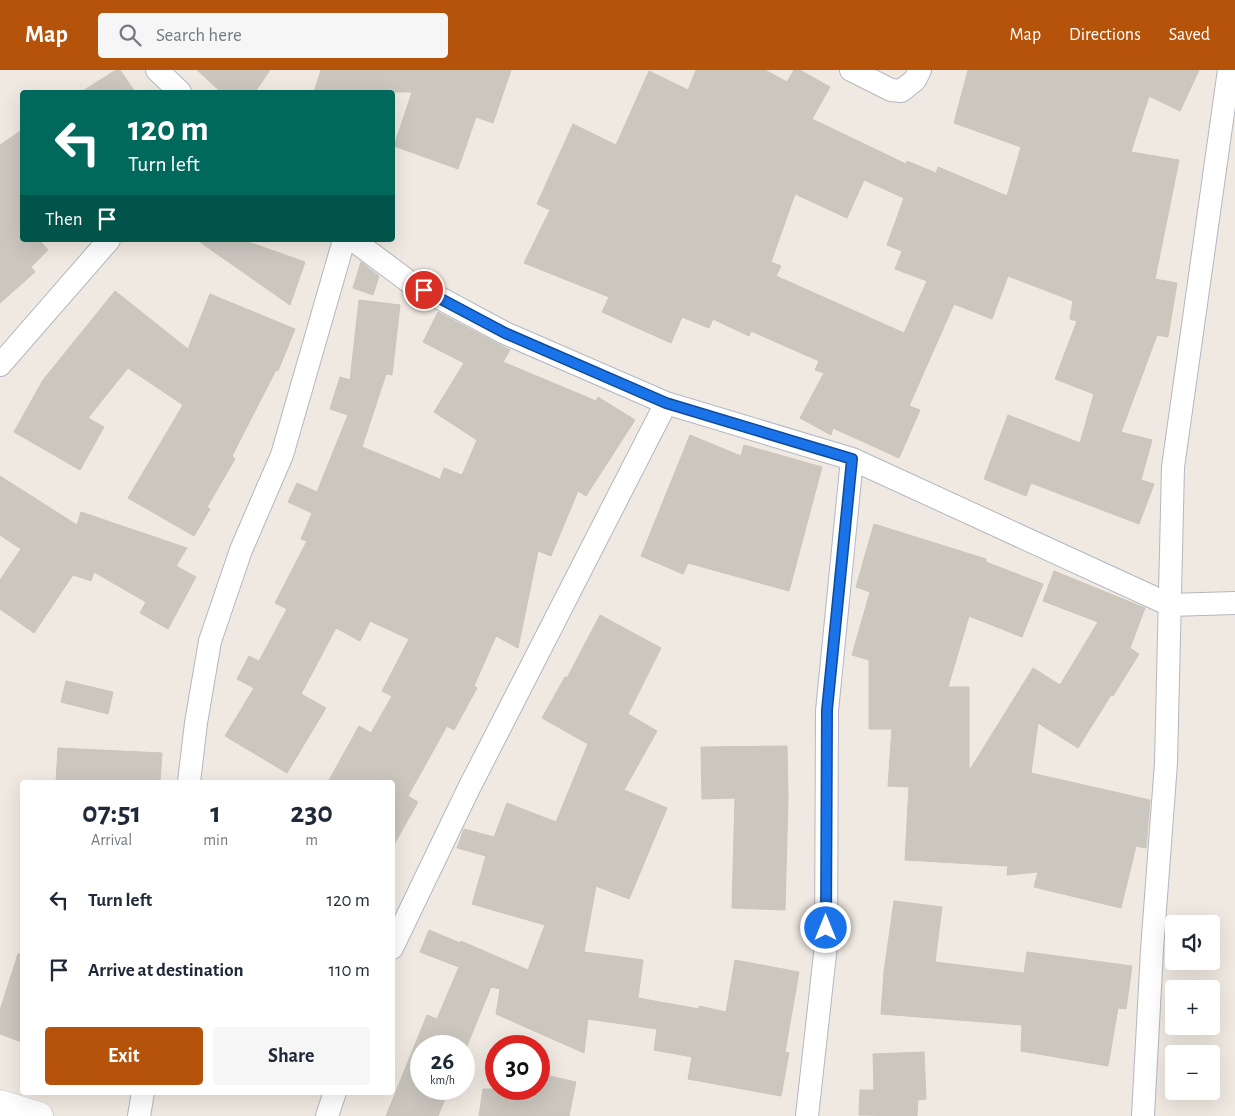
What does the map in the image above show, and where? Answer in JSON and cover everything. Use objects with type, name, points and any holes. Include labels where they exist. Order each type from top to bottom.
[{"type":"street","points":[[157,70],[178,90]]},
{"type":"street","points":[[852,70],[891,90],[902,91],[915,80],[920,70]]},
{"type":"street","points":[[1143,1116],[1152,950],[1166,763],[1173,467],[1229,70]]},
{"type":"street","points":[[0,365],[106,242]]},
{"type":"street","points":[[189,780],[196,723],[210,641],[241,550],[282,455],[343,242]]},
{"type":"street","points":[[356,242],[408,281],[505,333],[666,403],[852,459],[1170,604],[1235,603]]},
{"type":"street","points":[[395,942],[468,788],[666,403]]},
{"type":"street","points":[[807,1116],[826,945],[827,710],[852,459]]},
{"type":"street","points":[[138,1116],[142,1095]]},
{"type":"street","points":[[327,1116],[334,1095]]},
{"type":"street","points":[[0,1104],[39,1116]]},
{"type":"building","points":[[116,70],[120,70],[134,90],[84,90]]},
{"type":"building","points":[[197,70],[270,70],[256,90],[219,90]]},
{"type":"building","points":[[321,70],[511,70],[493,123],[476,117],[458,169],[395,146],[412,92],[395,92],[395,90],[315,90]]},
{"type":"building","points":[[696,70],[765,70],[787,82],[794,70],[800,70],[830,87],[812,119],[906,164],[907,161],[936,173],[938,167],[1007,196],[1021,147],[954,123],[968,70],[1199,70],[1180,111],[1149,96],[1131,152],[1179,160],[1155,279],[1177,283],[1168,337],[1157,335],[1121,432],[1152,440],[1141,480],[1154,484],[1139,524],[1031,483],[1026,496],[984,479],[1008,415],[1080,443],[1094,394],[1055,379],[1077,321],[1070,319],[1073,301],[1008,276],[992,319],[954,304],[909,406],[920,410],[899,458],[833,428],[831,435],[800,418],[824,373],[815,370],[819,361],[751,331],[749,336],[713,319],[709,328],[682,317],[671,343],[602,312],[609,297],[524,263],[550,210],[537,204],[573,124],[616,145],[649,71],[688,90]],"holes":[[[864,180],[904,198],[887,245],[902,251],[895,269],[927,281],[904,333],[776,276],[781,266],[771,262],[795,194],[847,218]]]},
{"type":"building","points":[[20,131],[20,242],[41,242],[48,250],[31,267],[35,272],[0,303],[0,145]]},
{"type":"building","points":[[200,242],[249,242],[305,262],[290,305]]},
{"type":"building","points":[[361,262],[379,276],[373,295],[353,288]]},
{"type":"building","points":[[115,291],[188,349],[210,294],[295,329],[278,371],[276,370],[232,456],[235,459],[207,507],[210,509],[194,536],[128,498],[183,405],[128,368],[88,418],[104,427],[80,470],[14,432],[43,380]]},
{"type":"building","points":[[359,300],[400,305],[392,375],[386,374],[362,447],[440,479],[444,468],[462,475],[477,440],[434,412],[464,363],[423,342],[438,312],[510,350],[503,362],[596,401],[598,397],[635,420],[586,496],[578,491],[551,556],[538,551],[518,648],[496,636],[474,686],[477,688],[454,730],[447,726],[408,796],[418,802],[395,843],[395,780],[329,780],[359,726],[371,733],[392,696],[382,691],[409,639],[370,621],[360,641],[336,628],[301,694],[326,708],[287,773],[225,736],[254,688],[237,679],[249,656],[259,661],[287,609],[275,603],[307,541],[301,539],[312,513],[288,502],[297,483],[317,492],[348,415],[330,409],[340,377],[350,380]]},
{"type":"building","points":[[690,435],[741,456],[744,445],[822,467],[789,591],[688,563],[683,574],[641,556]]},
{"type":"building","points":[[0,476],[77,525],[81,512],[187,548],[176,566],[196,577],[168,629],[140,613],[146,602],[94,572],[91,581],[73,575],[34,633],[0,609],[0,580],[21,549],[0,535]]},
{"type":"building","points":[[874,524],[986,559],[986,562],[1043,584],[1022,637],[969,616],[948,687],[969,687],[969,771],[1033,668],[1060,685],[1098,622],[1043,601],[1054,571],[1145,608],[1130,648],[1139,654],[1078,748],[1038,723],[1031,773],[1150,800],[1146,848],[1136,846],[1121,908],[1034,887],[1038,872],[1007,875],[1008,866],[905,860],[909,787],[888,786],[892,729],[869,729],[869,660],[852,655],[870,592],[856,587]]},
{"type":"building","points":[[600,615],[661,648],[628,714],[657,731],[624,790],[667,808],[629,899],[596,886],[584,952],[643,960],[638,998],[699,1009],[699,1006],[726,1012],[735,960],[799,972],[785,1052],[789,1053],[781,1096],[688,1079],[692,1057],[654,1050],[657,1029],[588,1019],[584,1053],[550,1038],[550,1035],[543,1035],[496,1014],[500,989],[491,987],[471,1035],[419,1035],[427,1015],[437,1019],[459,967],[420,952],[429,930],[460,943],[461,941],[528,970],[545,925],[472,904],[486,856],[457,848],[464,829],[494,837],[507,803],[556,822],[588,744],[542,718],[565,677],[567,678]]},
{"type":"building","points":[[66,681],[113,692],[108,714],[61,702]]},
{"type":"building","points":[[787,746],[788,797],[785,910],[732,908],[735,798],[702,799],[701,747]]},
{"type":"building","points":[[58,748],[162,753],[160,780],[56,780]]},
{"type":"building","points":[[894,901],[942,907],[935,962],[1024,973],[1027,952],[1132,966],[1126,1009],[1118,1008],[1108,1066],[1021,1051],[1022,1025],[881,1014],[884,972]]},
{"type":"building","points":[[18,954],[20,954],[20,1041],[0,1034],[0,1010]]},
{"type":"building","points":[[924,1052],[926,1099],[918,1100],[917,1116],[859,1115],[860,1090],[874,1090],[873,1054]]},
{"type":"building","points":[[410,1057],[410,1100],[445,1100],[438,1116],[386,1116]]},
{"type":"building","points":[[550,1076],[576,1082],[569,1116],[479,1116],[483,1089],[485,1089],[485,1100],[550,1100]]},
{"type":"route","points":[[424,290],[505,333],[666,403],[852,459],[827,710],[826,928]]}]
